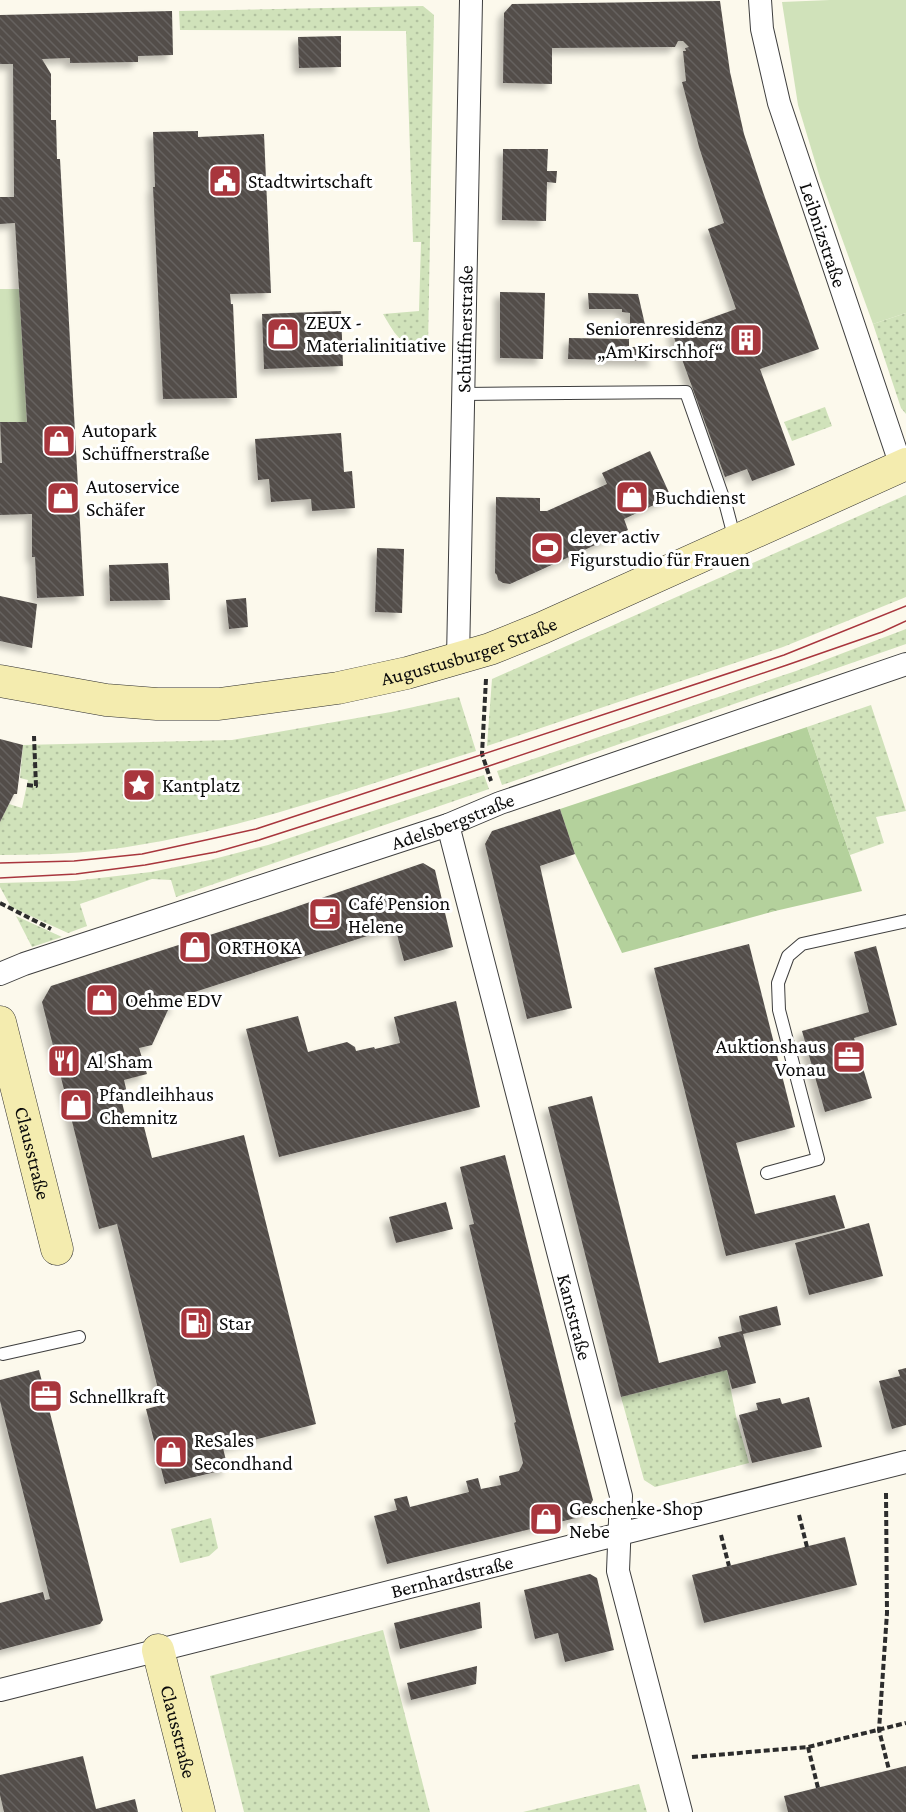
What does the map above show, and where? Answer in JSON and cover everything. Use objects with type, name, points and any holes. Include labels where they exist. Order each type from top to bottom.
[{"type":"main road","name":"Augustusburger Straße","points":[[0,681],[106,700],[157,704],[219,704],[338,688],[407,673],[490,649],[542,628],[904,465]]},
{"type":"main road","name":"Clausstraße","points":[[0,1022],[57,1249]]},
{"type":"main road","name":"Clausstraße","points":[[158,1650],[198,1812]]},
{"type":"street","name":"Schüffnerstraße","points":[[458,659],[471,0]]},
{"type":"street","name":"Leibnizstraße","points":[[760,0],[762,29],[779,103],[904,465]]},
{"type":"street","name":"Adelsbergstraße","points":[[0,974],[24,964],[448,825],[500,803],[906,664]]},
{"type":"street","name":"Kantstraße","points":[[448,825],[621,1496],[618,1571],[681,1812]]},
{"type":"street","name":"Bernhardstraße","points":[[0,1690],[896,1465]]},
{"type":"lane","points":[[464,394],[686,392],[726,506],[735,541]]},
{"type":"lane","points":[[767,1173],[818,1159],[779,1010],[778,982],[788,956],[801,944],[906,921]]},
{"type":"lane","points":[[3,1354],[79,1337]]},
{"type":"path","points":[[490,649],[485,684],[483,754],[500,803]]},
{"type":"path","points":[[27,785],[36,786],[34,736]]},
{"type":"path","points":[[0,903],[84,945]]},
{"type":"path","points":[[889,1770],[879,1730],[896,1465]]},
{"type":"path","points":[[792,1491],[807,1547]]},
{"type":"path","points":[[715,1510],[729,1566]]},
{"type":"path","points":[[668,1759],[808,1747],[906,1723]]},
{"type":"path","points":[[808,1747],[818,1788]]},
{"type":"green space","points":[[906,0],[906,313],[873,324],[820,178],[798,105],[782,2]]},
{"type":"green space","points":[[423,6],[434,15],[428,347],[405,342],[392,329],[383,314],[419,311],[421,242],[413,242],[406,31],[180,30],[179,11]]},
{"type":"green space","points":[[0,289],[19,289],[27,422],[0,422]]},
{"type":"green space","points":[[906,313],[906,414],[901,408],[873,324]]},
{"type":"green space","points":[[825,407],[832,426],[792,441],[784,422]]},
{"type":"green space","points":[[906,495],[906,597],[783,647],[487,746],[492,679]]},
{"type":"green space","points":[[906,629],[906,644],[502,785],[497,771],[796,671]]},
{"type":"green space","points":[[459,697],[476,751],[292,808],[199,833],[105,850],[0,855],[0,822],[9,804],[22,808],[28,780],[20,778],[23,745],[232,740],[391,712]]},
{"type":"green space","points":[[871,705],[906,811],[876,817],[884,843],[850,855],[807,727]]},
{"type":"green space","points":[[807,727],[862,891],[775,911],[622,953],[575,854],[560,809]]},
{"type":"green space","points":[[484,775],[489,789],[176,897],[171,880],[152,879],[80,904],[87,926],[68,933],[11,907],[0,887],[0,883],[74,881],[151,872],[210,860],[268,845]]},
{"type":"green space","points":[[16,916],[62,937],[32,947]]},
{"type":"green space","points":[[727,1370],[736,1416],[749,1463],[655,1487],[644,1480],[621,1397]]},
{"type":"green space","points":[[211,1518],[218,1548],[209,1556],[180,1563],[171,1529]]},
{"type":"green space","points":[[383,1630],[430,1812],[244,1812],[210,1676]]},
{"type":"green space","points":[[639,1784],[647,1812],[523,1812]]},
{"type":"building","points":[[720,1],[730,72],[744,134],[819,349],[760,369],[795,465],[752,481],[747,469],[725,477],[672,332],[736,309],[708,229],[724,223],[699,147],[682,82],[686,81],[683,51],[689,47],[683,41],[678,41],[675,47],[552,48],[552,84],[503,83],[504,13],[512,4]]},
{"type":"building","points":[[172,11],[173,55],[138,56],[138,62],[70,63],[70,58],[42,59],[51,74],[51,120],[56,120],[57,159],[60,159],[84,596],[37,598],[35,557],[32,557],[32,514],[0,515],[0,463],[2,463],[0,422],[27,422],[15,223],[0,224],[0,197],[14,197],[13,64],[0,64],[0,15]]},
{"type":"building","points":[[341,36],[341,67],[299,68],[298,37]]},
{"type":"building","points":[[198,131],[198,137],[264,134],[271,293],[230,294],[231,304],[233,304],[237,398],[163,399],[153,187],[155,187],[153,132]]},
{"type":"building","points":[[503,149],[548,149],[547,171],[557,171],[556,183],[547,182],[546,221],[502,220]]},
{"type":"building","points":[[500,292],[545,293],[543,359],[500,358]]},
{"type":"building","points":[[588,293],[638,294],[646,329],[630,329],[630,313],[622,312],[622,309],[589,309]]},
{"type":"building","points":[[341,311],[343,366],[264,369],[262,314]]},
{"type":"building","points":[[569,338],[629,339],[629,347],[652,347],[655,361],[568,359]]},
{"type":"building","points":[[341,433],[344,472],[352,471],[355,508],[312,511],[311,499],[271,502],[269,479],[258,480],[255,439]]},
{"type":"building","points":[[650,451],[671,497],[624,519],[628,530],[510,584],[498,580],[495,573],[496,497],[540,498],[540,511],[547,511],[607,484],[602,473]]},
{"type":"building","points":[[377,548],[404,549],[402,613],[375,612]]},
{"type":"building","points":[[168,563],[170,600],[110,601],[109,565]]},
{"type":"building","points":[[0,596],[37,604],[32,648],[0,641]]},
{"type":"building","points":[[246,598],[248,627],[229,629],[226,600]]},
{"type":"building","points":[[0,739],[23,745],[17,794],[14,794],[0,822]]},
{"type":"building","points":[[560,809],[575,854],[540,866],[572,1008],[527,1019],[485,844],[492,831]]},
{"type":"building","points":[[423,863],[435,870],[453,947],[404,961],[395,927],[173,999],[176,1008],[168,1010],[152,1045],[139,1048],[147,1074],[124,1080],[127,1093],[120,1094],[128,1127],[143,1123],[152,1158],[244,1135],[316,1424],[223,1448],[228,1469],[165,1484],[146,1409],[162,1405],[117,1224],[99,1229],[42,1002],[51,986],[281,912]]},
{"type":"building","points":[[749,944],[795,1127],[736,1143],[755,1214],[835,1195],[845,1228],[726,1256],[654,968]]},
{"type":"building","points":[[876,946],[897,1025],[854,1038],[872,1098],[825,1112],[802,1031],[869,1012],[854,952]]},
{"type":"building","points":[[456,1001],[480,1107],[279,1157],[246,1029],[298,1016],[308,1052],[347,1042],[355,1047],[356,1051],[374,1047],[375,1049],[400,1043],[394,1017]]},
{"type":"building","points":[[592,1096],[659,1363],[721,1347],[718,1337],[742,1331],[739,1316],[777,1306],[781,1325],[743,1334],[756,1383],[732,1389],[727,1370],[621,1397],[548,1107]]},
{"type":"building","points":[[505,1155],[593,1500],[584,1516],[387,1564],[374,1516],[397,1510],[394,1499],[407,1496],[410,1507],[469,1492],[466,1481],[478,1478],[481,1489],[501,1485],[499,1476],[519,1471],[523,1463],[514,1423],[516,1422],[469,1225],[474,1224],[460,1167]]},
{"type":"building","points":[[446,1202],[453,1229],[396,1243],[389,1217]]},
{"type":"building","points":[[869,1223],[883,1276],[809,1295],[795,1243]]},
{"type":"building","points":[[906,1368],[906,1425],[892,1429],[879,1381],[900,1376],[898,1370]]},
{"type":"building","points":[[39,1370],[103,1620],[100,1624],[0,1650],[0,1603],[43,1592],[45,1600],[50,1599],[0,1401],[0,1380]]},
{"type":"building","points":[[809,1397],[822,1447],[752,1463],[739,1415],[758,1410],[756,1403],[780,1398],[782,1404]]},
{"type":"building","points":[[845,1537],[857,1585],[704,1623],[692,1575]]},
{"type":"building","points":[[590,1574],[597,1578],[614,1650],[565,1662],[558,1633],[535,1639],[524,1590]]},
{"type":"building","points":[[480,1602],[482,1628],[400,1649],[394,1623]]},
{"type":"building","points":[[477,1666],[476,1684],[411,1700],[407,1683]]},
{"type":"building","points":[[83,1756],[96,1809],[135,1799],[138,1812],[4,1812],[0,1795],[0,1775]]},
{"type":"building","points":[[906,1766],[906,1812],[788,1812],[784,1796]]},
{"type":"tram line","points":[[0,863],[74,861],[142,854],[256,829],[784,655],[906,606]]},
{"type":"tram line","points":[[0,878],[76,874],[145,865],[216,852],[259,840],[486,767],[882,632],[906,621]]},
{"type":"place","name":"Stadtwirtschaft","points":[[225,181]]},
{"type":"place","name":"ZEUX - Materialinitiative","points":[[283,334]]},
{"type":"place","name":"Seniorenresidenz „Am Kirschhof“","points":[[746,340]]},
{"type":"place","name":"Autopark Schüffnerstraße","points":[[59,441]]},
{"type":"place","name":"Buchdienst","points":[[632,497]]},
{"type":"place","name":"Autoservice Schäfer","points":[[63,498]]},
{"type":"place","name":"clever activ Figurstudio für Frauen","points":[[547,548]]},
{"type":"place","name":"Kantplatz","points":[[139,785]]},
{"type":"place","name":"Café Pension Helene","points":[[325,914]]},
{"type":"place","name":"ORTHOKA","points":[[195,947]]},
{"type":"place","name":"Oehme EDV","points":[[102,1000]]},
{"type":"place","name":"Auktionshaus Vonau","points":[[849,1057]]},
{"type":"place","name":"Al Sham","points":[[64,1061]]},
{"type":"place","name":"Pfandleihhaus Chemnitz","points":[[76,1105]]},
{"type":"place","name":"Star","points":[[196,1323]]},
{"type":"place","name":"Schnellkraft","points":[[46,1396]]},
{"type":"place","name":"ReSales Secondhand","points":[[171,1452]]},
{"type":"place","name":"Geschenke-Shop Nebe","points":[[546,1519]]}]
